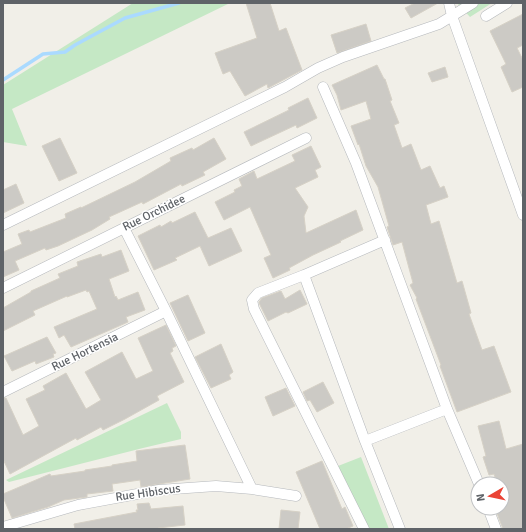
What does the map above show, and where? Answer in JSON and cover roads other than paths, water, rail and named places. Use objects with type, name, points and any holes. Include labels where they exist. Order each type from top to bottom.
[{"type":"street","points":[[449,3],[452,16],[523,215]]},
{"type":"street","points":[[3,225],[285,87],[318,68],[343,57],[432,27],[473,3]]},
{"type":"street","points":[[486,16],[506,3]]},
{"type":"street","points":[[323,87],[356,163],[447,409],[476,476]]},
{"type":"street","name":"Rue Orchidee","points":[[3,288],[306,138]]},
{"type":"street","points":[[124,228],[252,489]]},
{"type":"street","points":[[364,529],[254,309],[252,300],[258,293],[385,240]]},
{"type":"street","points":[[304,275],[365,441],[400,529]]},
{"type":"street","name":"Rue Hortensia","points":[[3,392],[166,311]]},
{"type":"street","points":[[365,441],[447,409]]},
{"type":"street","name":"Rue Hibiscus","points":[[4,525],[78,505],[159,490],[216,486],[252,489],[296,496]]},
{"type":"street","points":[[491,516],[496,529]]},
{"type":"waterway","points":[[3,80],[43,54],[65,52],[125,18],[179,3]]}]
